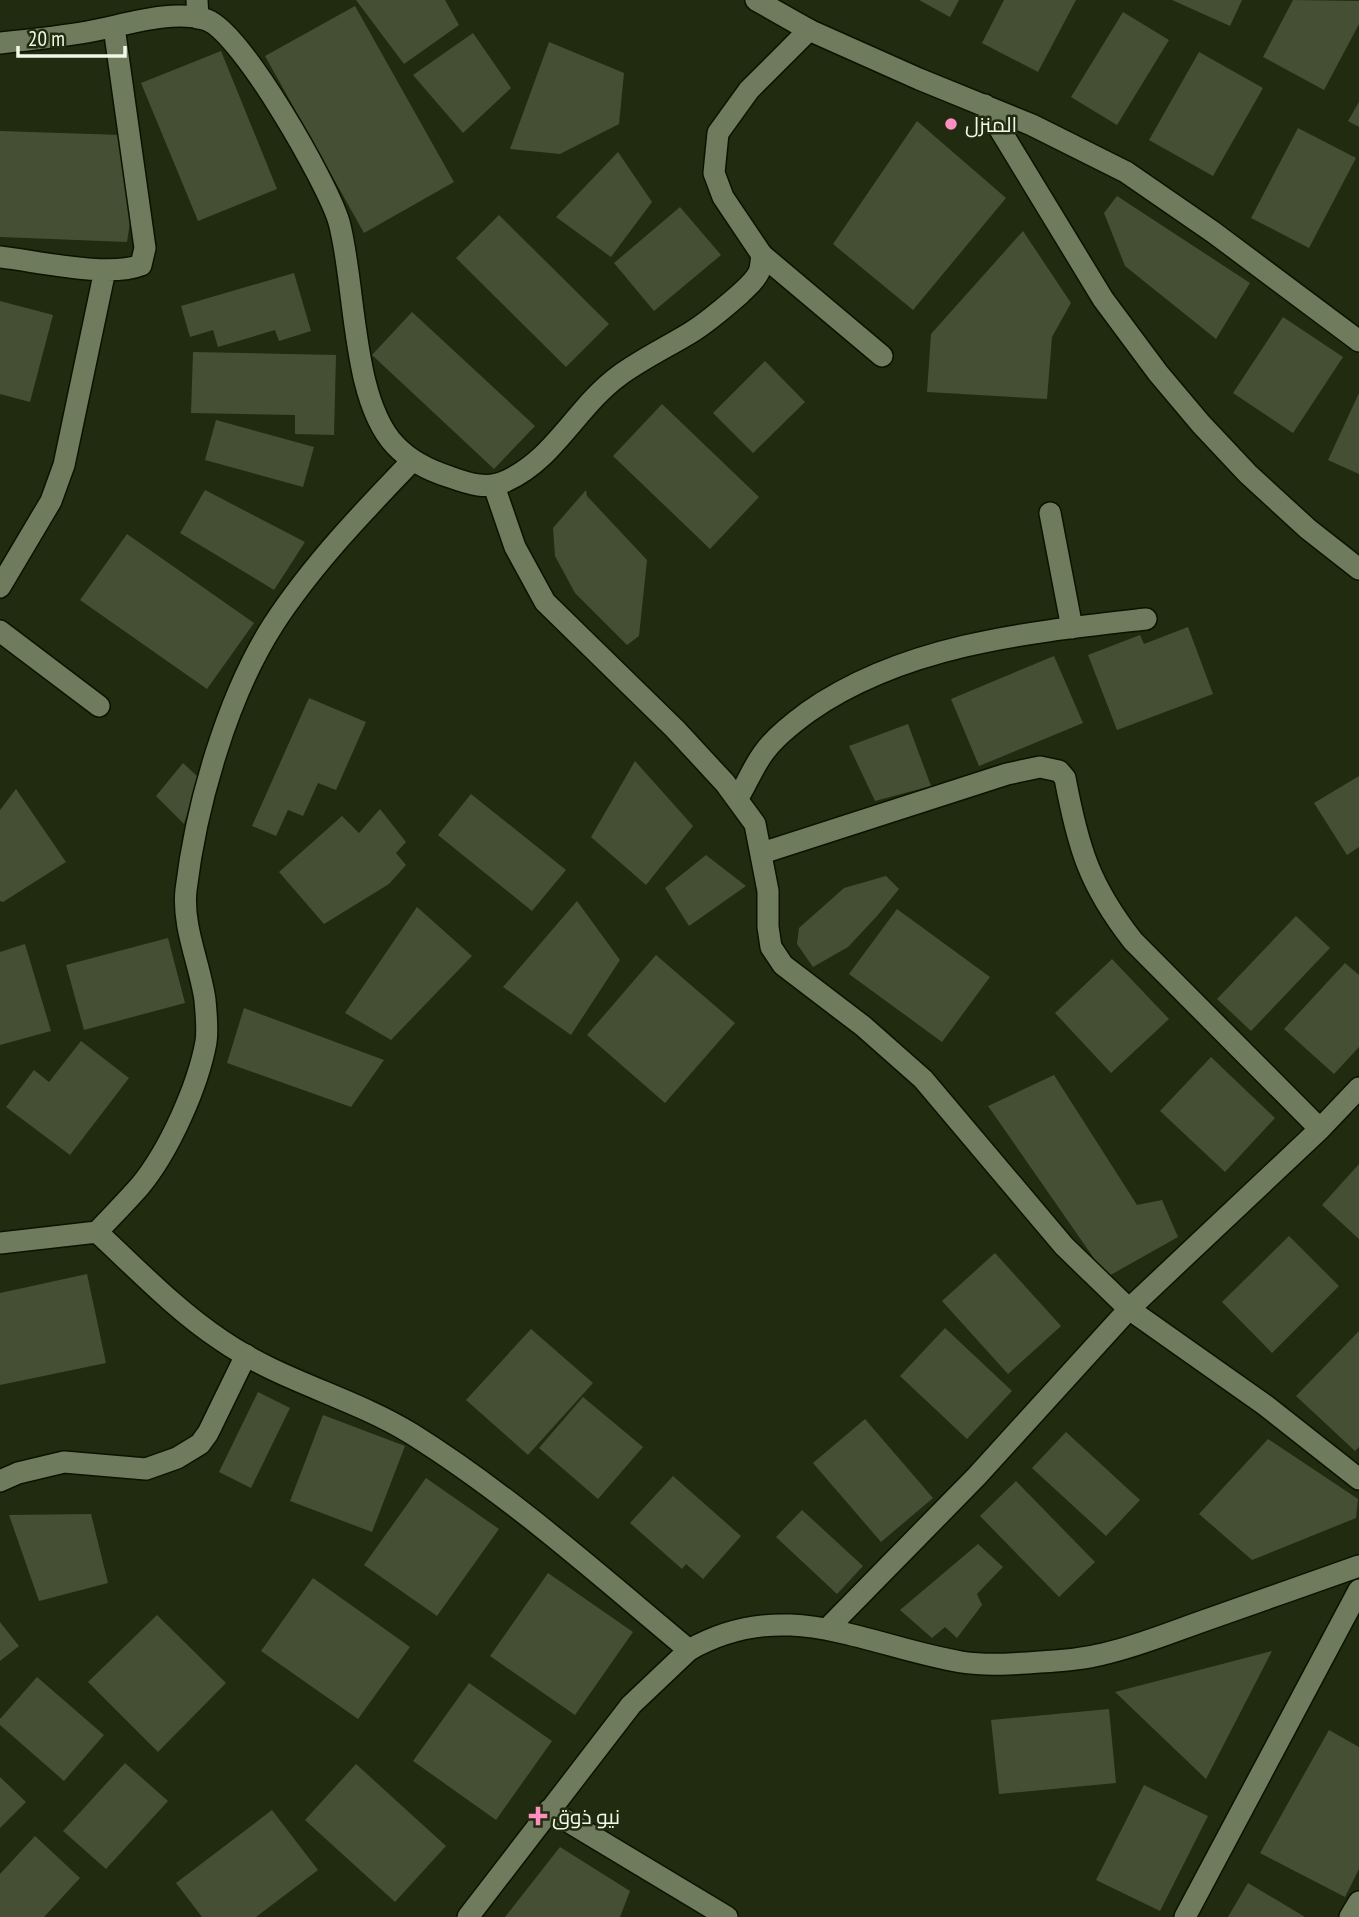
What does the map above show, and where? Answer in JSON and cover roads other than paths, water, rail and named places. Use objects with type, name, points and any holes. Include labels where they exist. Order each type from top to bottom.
[{"type":"street","points":[[756,0],[809,30],[1032,125],[1126,173],[1213,232],[1359,341]]},
{"type":"street","points":[[0,43],[178,16],[197,9],[226,33],[251,62],[329,196],[339,222],[365,380],[373,407],[395,445],[413,460],[439,474],[465,482],[494,486],[540,461],[581,411],[621,373],[692,332],[754,281],[760,271],[762,255]]},
{"type":"street","points":[[0,257],[105,270],[129,269],[141,265],[145,248],[114,27]]},
{"type":"street","points":[[809,30],[750,90],[718,133],[714,173],[723,197],[762,255],[882,356]]},
{"type":"street","points":[[985,106],[1103,299],[1158,373],[1248,474],[1308,529],[1359,569]]},
{"type":"street","points":[[0,587],[51,501],[64,465],[105,270]]},
{"type":"street","points":[[0,1243],[97,1232],[142,1184],[168,1143],[189,1099],[206,1040],[204,998],[185,894],[201,805],[240,686],[272,626],[318,564],[413,460]]},
{"type":"street","points":[[494,486],[515,547],[545,602],[675,729],[738,798],[755,824],[768,891],[771,947],[783,965],[863,1026],[923,1079],[1064,1246],[1129,1309],[1356,1471]]},
{"type":"street","points":[[1049,513],[1072,628]]},
{"type":"street","points":[[738,798],[765,751],[792,723],[825,700],[875,674],[959,648],[1072,628],[1146,619]]},
{"type":"street","points":[[0,631],[99,706]]},
{"type":"street","points":[[762,853],[1007,774],[1040,767],[1059,771],[1065,778],[1084,861],[1110,912],[1140,949],[1320,1129]]},
{"type":"street","points":[[828,1628],[977,1476],[1129,1309],[1320,1129],[1359,1088]]},
{"type":"street","points":[[97,1232],[221,1340],[307,1386],[357,1406],[408,1432],[490,1486],[689,1650]]},
{"type":"street","points":[[0,1481],[18,1473],[64,1462],[146,1469],[177,1458],[200,1444],[208,1433],[246,1355]]},
{"type":"street","points":[[468,1917],[631,1705],[689,1650],[713,1636],[753,1626],[795,1623],[828,1628],[963,1662],[998,1665],[1054,1661],[1102,1655],[1145,1642],[1359,1566]]},
{"type":"street","points":[[1185,1917],[1359,1590]]},
{"type":"street","points":[[550,1810],[727,1917]]},
{"type":"street","points":[[1350,1917],[1359,1902]]},
{"type":"place","name":"المنزل","points":[[951,124]]},
{"type":"place","name":"نيو ذوق","points":[[538,1816]]}]
